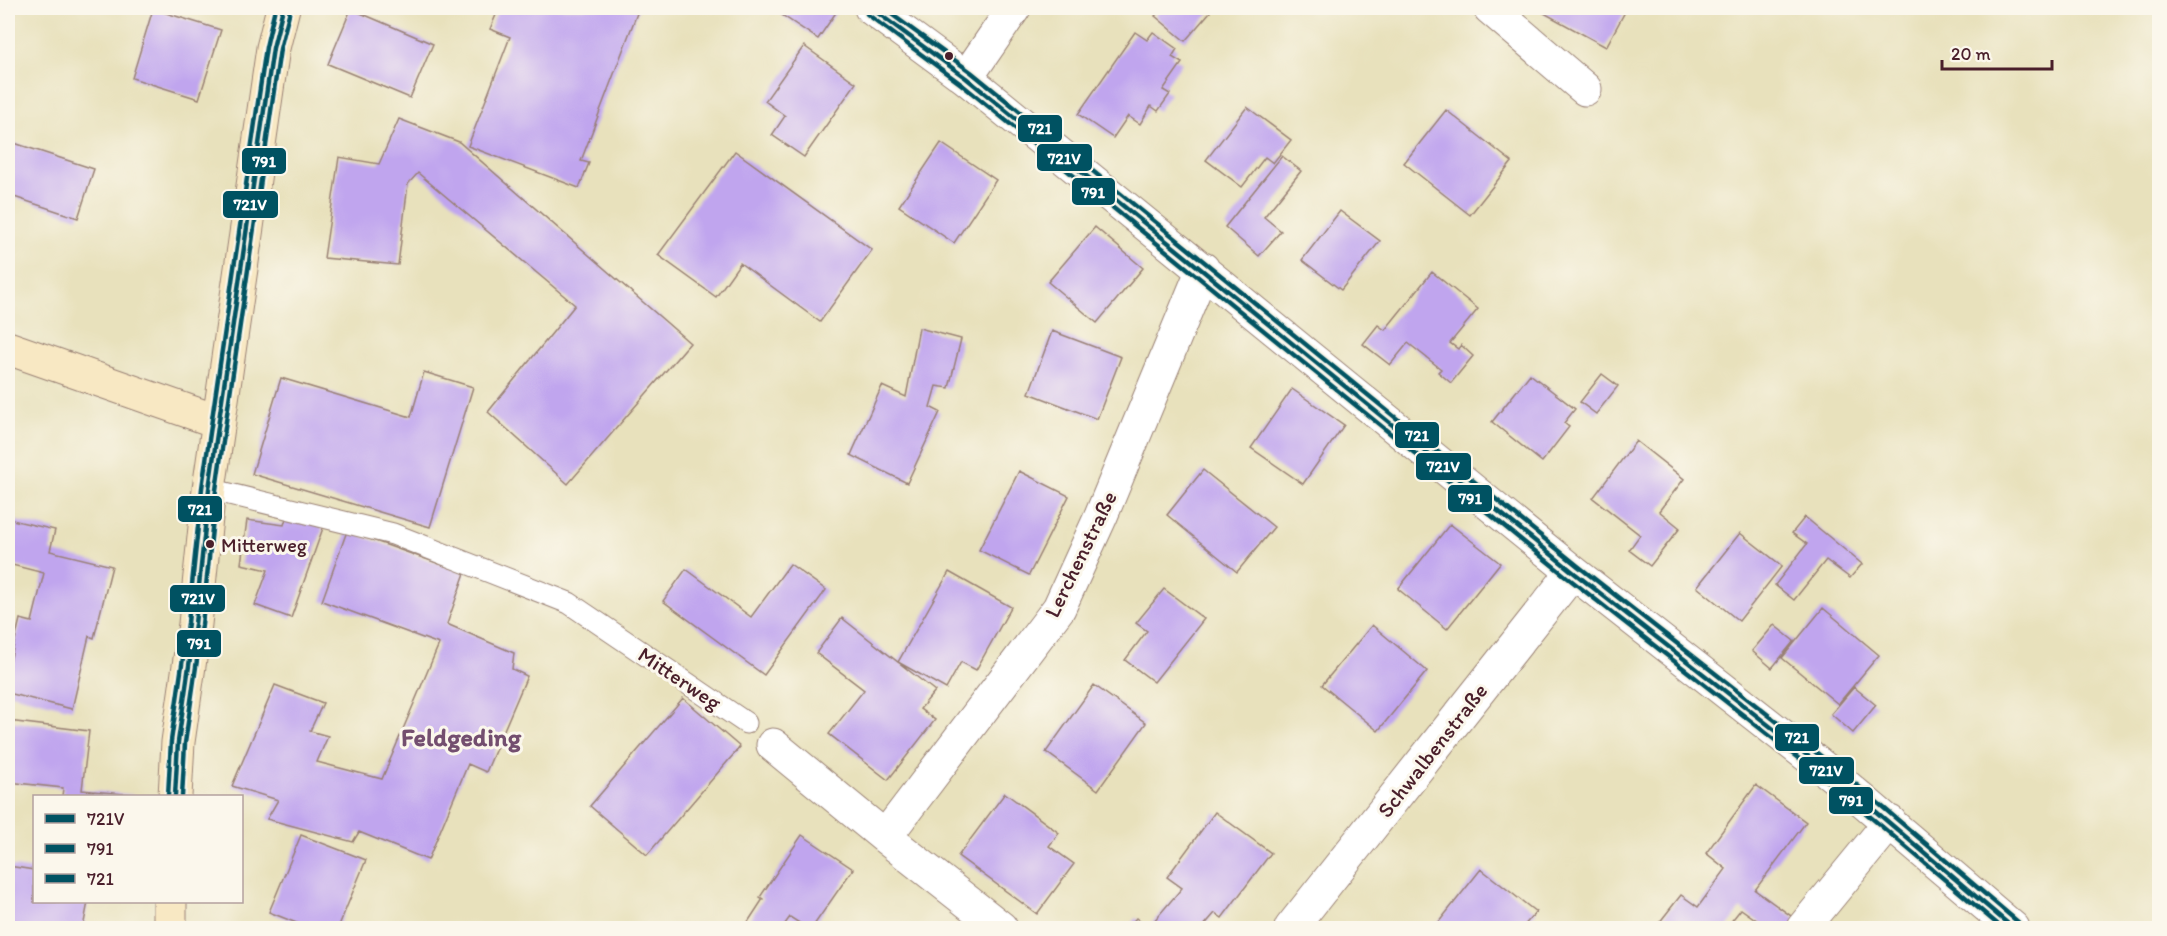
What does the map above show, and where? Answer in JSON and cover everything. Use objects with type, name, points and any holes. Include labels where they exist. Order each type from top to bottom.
[{"type":"street","points":[[174,795],[178,742],[195,624],[209,489],[272,60],[283,8]]},
{"type":"street","points":[[871,8],[966,78],[1573,572],[1890,822],[2013,928]]},
{"type":"street","points":[[966,78],[1014,8]]},
{"type":"street","points":[[1490,8],[1585,89]]},
{"type":"street","name":"Lerchenstraße","points":[[885,837],[1059,608],[1101,516],[1203,269]]},
{"type":"street","points":[[8,348],[219,422]]},
{"type":"street","name":"Schwalbenstraße","points":[[1291,928],[1573,572]]},
{"type":"street","points":[[773,745],[1001,928]]},
{"type":"street","points":[[1803,928],[1890,822]]},
{"type":"street","points":[[170,903],[170,928]]},
{"type":"lane","name":"Mitterweg","points":[[209,489],[393,534],[569,603],[746,723]]},
{"type":"building","points":[[499,8],[639,8],[581,161],[589,163],[579,188],[468,146],[510,37],[490,29]]},
{"type":"building","points":[[783,8],[839,8],[818,39],[779,13]]},
{"type":"building","points":[[1162,8],[1206,8],[1210,12],[1185,41],[1155,16]]},
{"type":"building","points":[[1547,8],[1627,8],[1606,47],[1544,13]]},
{"type":"building","points":[[153,9],[221,30],[199,99],[132,78]]},
{"type":"building","points":[[351,9],[433,44],[410,98],[328,64]]},
{"type":"building","points":[[1135,32],[1147,40],[1153,32],[1177,49],[1172,57],[1182,63],[1163,90],[1170,94],[1158,111],[1151,106],[1140,124],[1128,116],[1113,138],[1078,114]]},
{"type":"building","points":[[804,46],[856,83],[804,157],[772,135],[785,116],[765,101]]},
{"type":"building","points":[[1247,107],[1291,140],[1273,163],[1265,157],[1242,187],[1206,160]]},
{"type":"building","points":[[1446,110],[1512,162],[1470,215],[1404,163]]},
{"type":"building","points":[[399,119],[459,142],[690,343],[568,484],[488,412],[575,305],[418,173],[408,184],[398,265],[324,258],[339,157],[379,164]]},
{"type":"building","points":[[8,141],[94,169],[78,218],[8,195]]},
{"type":"building","points":[[941,143],[996,180],[954,243],[899,206]]},
{"type":"building","points":[[735,151],[872,250],[820,322],[740,263],[716,297],[658,255]]},
{"type":"building","points":[[1282,156],[1301,171],[1264,217],[1281,231],[1259,256],[1225,227]]},
{"type":"building","points":[[1340,211],[1380,241],[1341,290],[1302,260]]},
{"type":"building","points":[[1095,227],[1143,268],[1097,323],[1048,282]]},
{"type":"building","points":[[1432,272],[1478,309],[1450,343],[1458,349],[1461,345],[1473,356],[1451,383],[1438,372],[1441,369],[1408,343],[1390,365],[1363,344],[1378,325],[1385,330]]},
{"type":"building","points":[[919,328],[961,339],[949,388],[936,386],[930,407],[940,412],[907,483],[851,455],[882,386],[906,397]]},
{"type":"building","points":[[1052,331],[1121,357],[1097,419],[1029,393]]},
{"type":"building","points":[[424,372],[473,387],[430,527],[252,474],[281,378],[411,417]]},
{"type":"building","points":[[1530,374],[1575,409],[1564,423],[1569,427],[1542,462],[1492,422]]},
{"type":"building","points":[[1602,374],[1618,386],[1596,414],[1580,402]]},
{"type":"building","points":[[1292,389],[1344,425],[1303,484],[1251,448]]},
{"type":"building","points":[[1636,441],[1684,479],[1659,511],[1680,528],[1650,566],[1629,550],[1640,535],[1593,498]]},
{"type":"building","points":[[1203,470],[1274,527],[1237,572],[1167,515]]},
{"type":"building","points":[[1019,471],[1069,496],[1029,575],[979,550]]},
{"type":"building","points":[[287,515],[323,528],[291,618],[255,605],[268,570],[241,564],[247,520],[284,525]]},
{"type":"building","points":[[1805,517],[1862,564],[1850,578],[1826,560],[1794,600],[1775,585],[1807,544],[1792,533]]},
{"type":"building","points":[[8,519],[55,530],[50,551],[112,566],[94,638],[89,636],[72,709],[8,693],[8,670],[20,619],[32,622],[44,573],[8,564]]},
{"type":"building","points":[[1450,524],[1500,563],[1447,629],[1398,589]]},
{"type":"building","points":[[347,531],[465,573],[447,624],[514,653],[512,669],[527,676],[486,772],[468,764],[428,860],[359,832],[353,842],[267,819],[278,800],[232,786],[275,685],[323,703],[310,731],[328,736],[317,762],[382,779],[439,644],[322,601]]},
{"type":"building","points":[[1740,533],[1782,566],[1739,621],[1697,587]]},
{"type":"building","points":[[790,564],[826,590],[764,675],[663,601],[686,569],[751,617]]},
{"type":"building","points":[[949,572],[1011,607],[976,670],[961,662],[946,689],[898,662]]},
{"type":"building","points":[[1164,589],[1204,619],[1154,682],[1125,660],[1147,631],[1136,623]]},
{"type":"building","points":[[1823,608],[1879,655],[1838,704],[1782,658]]},
{"type":"building","points":[[842,618],[935,691],[920,709],[935,720],[888,780],[829,734],[864,690],[816,653]]},
{"type":"building","points":[[1372,625],[1427,671],[1378,731],[1322,685]]},
{"type":"building","points":[[1774,625],[1794,641],[1772,668],[1752,651]]},
{"type":"building","points":[[1094,685],[1146,723],[1098,790],[1046,752]]},
{"type":"building","points":[[1854,687],[1876,705],[1853,733],[1831,714]]},
{"type":"building","points":[[683,698],[740,747],[647,855],[590,806]]},
{"type":"building","points":[[8,721],[89,731],[82,790],[133,795],[62,795],[63,788],[8,782]]},
{"type":"building","points":[[1756,785],[1806,822],[1755,890],[1798,921],[1793,928],[1768,928],[1741,909],[1726,928],[1655,928],[1681,895],[1698,907],[1726,869],[1706,853]]},
{"type":"building","points":[[1005,793],[1059,833],[1049,846],[1074,864],[1037,914],[958,856]]},
{"type":"building","points":[[1215,812],[1271,853],[1222,918],[1215,913],[1202,928],[1148,928],[1182,888],[1167,877]]},
{"type":"building","points":[[301,835],[366,860],[338,928],[309,928],[269,912]]},
{"type":"building","points":[[802,835],[853,869],[812,928],[807,928],[790,917],[782,928],[744,928],[763,899],[760,897]]},
{"type":"building","points":[[8,866],[33,870],[33,903],[88,903],[83,928],[8,928]]},
{"type":"building","points":[[1481,869],[1536,912],[1522,928],[1434,928]]},
{"type":"building","points":[[1136,918],[1148,928],[1127,928]]},
{"type":"transit line","name":"721","points":[[168,795],[171,741],[188,623],[202,488],[266,47],[275,8]]},
{"type":"transit line","name":"721V","points":[[175,795],[178,742],[195,624],[209,489],[273,48],[283,8]]},
{"type":"transit line","name":"721V","points":[[871,8],[966,78],[1573,572],[1840,781],[2013,928]]},
{"type":"transit line","name":"721","points":[[883,8],[971,72],[1578,566],[1845,775],[2018,922]]},
{"type":"transit line","name":"791","points":[[182,795],[185,743],[202,625],[216,490],[280,49],[290,10]]},
{"type":"transit line","name":"791","points":[[867,14],[961,84],[1568,578],[1835,787],[2002,928]]},
{"type":"place","name":"Mitterweg","points":[[210,544]]},
{"type":"district","name":"Feldgeding","points":[[461,737]]}]
